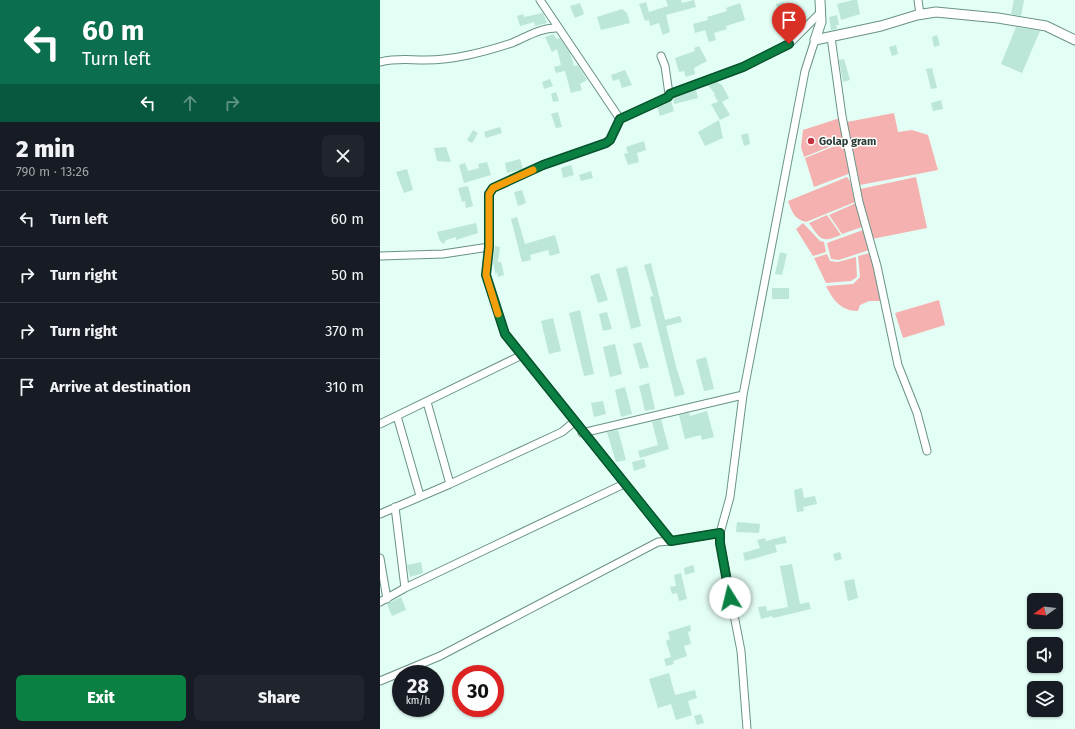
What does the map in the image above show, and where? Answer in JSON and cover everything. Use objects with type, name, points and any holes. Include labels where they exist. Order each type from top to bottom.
[{"type":"street","points":[[540,0],[620,119]]},
{"type":"street","points":[[747,729],[741,651],[720,543],[720,533],[730,497],[743,395],[806,71],[820,22],[820,0]]},
{"type":"street","points":[[918,0],[920,14]]},
{"type":"street","points":[[815,40],[881,26],[920,14],[936,12],[962,14],[1046,26],[1075,40]]},
{"type":"street","points":[[671,541],[520,356],[505,334],[486,275],[489,247],[489,194],[493,188],[543,165],[606,143],[610,140],[620,119],[668,97],[670,94],[743,67],[789,44],[820,13]]},
{"type":"street","points":[[380,62],[396,58],[425,60],[465,57],[511,43],[550,27],[558,28]]},
{"type":"street","points":[[831,37],[842,116],[859,202],[879,273],[898,365],[917,413],[927,451]]},
{"type":"street","points":[[661,56],[665,66],[670,94]]},
{"type":"street","points":[[380,256],[443,254],[489,247]]},
{"type":"street","points":[[380,424],[520,356]]},
{"type":"street","points":[[582,433],[743,395]]},
{"type":"street","points":[[427,402],[450,484]]},
{"type":"street","points":[[397,416],[420,496]]},
{"type":"street","points":[[380,514],[450,484],[562,432],[574,422]]},
{"type":"street","points":[[380,602],[405,588],[624,484]]},
{"type":"street","points":[[394,508],[405,588]]},
{"type":"street","points":[[380,681],[440,656],[658,542],[720,533]]},
{"type":"street","points":[[380,558],[387,598]]},
{"type":"shaded area","points":[[894,113],[898,132],[912,130],[928,135],[938,170],[860,185],[847,122]]},
{"type":"shaded area","points":[[840,118],[844,141],[804,157],[801,147],[803,130]]},
{"type":"shaded area","points":[[845,142],[851,173],[814,187],[805,158]]},
{"type":"shaded area","points":[[847,177],[850,181],[855,202],[806,222],[796,217],[788,201]]},
{"type":"shaded area","points":[[916,177],[927,228],[872,239],[860,189]]},
{"type":"shaded area","points":[[856,203],[862,227],[842,234],[829,215]]},
{"type":"shaded area","points":[[827,215],[841,235],[829,239],[822,238],[816,233],[809,223]]},
{"type":"shaded area","points":[[803,223],[820,241],[824,242],[826,252],[813,256],[796,229]]},
{"type":"shaded area","points":[[863,230],[869,250],[839,260],[831,259],[827,243]]},
{"type":"shaded area","points":[[870,253],[882,301],[869,301],[860,305],[858,311],[842,307],[838,304],[826,286],[853,284],[860,277],[858,256]]},
{"type":"shaded area","points":[[827,254],[830,261],[838,262],[856,257],[857,277],[851,281],[826,283],[814,258]]},
{"type":"shaded area","points":[[939,300],[945,325],[903,338],[895,313]]},
{"type":"building","points":[[666,0],[681,0],[682,3],[694,0],[696,7],[666,15],[670,32],[663,35],[659,23],[650,26],[649,20],[645,21],[639,4],[646,2],[649,12],[668,6]]},
{"type":"building","points":[[857,0],[860,14],[841,20],[837,4]]},
{"type":"building","points":[[1014,0],[1024,0],[1021,16],[1011,14]]},
{"type":"building","points":[[784,2],[786,15],[789,14],[792,24],[778,28],[775,18],[779,17],[776,4]]},
{"type":"building","points":[[580,3],[584,14],[575,18],[570,6]]},
{"type":"building","points":[[740,3],[745,20],[726,26],[727,29],[714,33],[716,40],[709,42],[705,30],[695,33],[693,24],[708,20],[707,17],[727,11],[726,8]]},
{"type":"building","points":[[622,9],[627,13],[630,23],[601,30],[597,17]]},
{"type":"building","points":[[543,13],[547,23],[535,26],[534,22],[520,26],[517,16],[523,14],[524,17]]},
{"type":"building","points":[[837,15],[839,25],[836,25],[837,29],[831,30],[829,17]]},
{"type":"building","points":[[1016,27],[1040,31],[1022,73],[1001,64]]},
{"type":"building","points":[[553,34],[557,39],[560,38],[570,53],[574,66],[578,65],[587,80],[580,84],[582,90],[571,93],[565,71],[556,73],[554,67],[561,65],[557,49],[552,52],[545,37]]},
{"type":"building","points":[[937,35],[940,45],[934,47],[932,37]]},
{"type":"building","points":[[896,45],[898,54],[892,56],[889,47]]},
{"type":"building","points":[[699,46],[707,61],[694,68],[695,74],[686,77],[684,71],[679,72],[675,58],[695,51],[694,48]]},
{"type":"building","points":[[844,59],[850,80],[843,82],[839,60]]},
{"type":"building","points":[[932,68],[937,88],[931,89],[926,69]]},
{"type":"building","points":[[625,70],[632,85],[622,88],[619,79],[613,81],[611,75]]},
{"type":"building","points":[[550,79],[553,86],[544,89],[542,82]]},
{"type":"building","points":[[717,82],[722,85],[729,98],[722,102],[730,115],[720,120],[711,104],[718,102],[714,95],[715,94],[708,85]]},
{"type":"building","points":[[696,90],[698,98],[674,104],[673,98]]},
{"type":"building","points":[[556,92],[559,101],[553,102],[551,94]]},
{"type":"building","points":[[941,100],[943,109],[933,111],[931,103]]},
{"type":"building","points":[[671,101],[674,111],[660,116],[657,107]]},
{"type":"building","points":[[558,112],[562,127],[556,128],[551,114]]},
{"type":"building","points":[[719,120],[723,138],[705,146],[698,132]]},
{"type":"building","points":[[500,127],[502,133],[486,138],[484,132]]},
{"type":"building","points":[[473,130],[478,133],[472,143],[467,140]]},
{"type":"building","points":[[748,133],[750,144],[744,146],[741,135]]},
{"type":"building","points":[[644,141],[646,150],[637,153],[639,162],[628,165],[624,154],[628,153],[626,147]]},
{"type":"building","points":[[446,147],[451,162],[437,161],[434,148]]},
{"type":"building","points":[[520,159],[523,169],[507,173],[505,163]]},
{"type":"building","points":[[487,162],[491,175],[464,183],[459,165],[465,163],[468,171],[479,168],[478,164]]},
{"type":"building","points":[[571,165],[574,175],[563,178],[561,168]]},
{"type":"building","points":[[407,169],[413,190],[404,193],[396,172]]},
{"type":"building","points":[[591,171],[593,178],[581,181],[579,175]]},
{"type":"building","points":[[468,186],[473,206],[466,208],[465,201],[462,202],[458,188]]},
{"type":"building","points":[[522,190],[526,203],[518,206],[514,192]]},
{"type":"building","points":[[517,217],[525,244],[555,235],[560,253],[550,256],[548,250],[530,255],[531,260],[522,262],[511,219]]},
{"type":"building","points":[[476,223],[478,233],[456,240],[456,237],[446,240],[444,244],[440,241],[437,232]]},
{"type":"building","points":[[495,246],[500,247],[498,262],[501,262],[504,275],[498,277],[497,271],[496,276],[493,263]]},
{"type":"building","points":[[780,252],[787,254],[782,275],[775,274]]},
{"type":"building","points":[[651,263],[665,320],[680,316],[682,322],[666,326],[677,370],[685,394],[675,397],[650,297],[653,296],[644,265]]},
{"type":"building","points":[[627,266],[641,326],[631,329],[616,269]]},
{"type":"building","points":[[599,273],[608,300],[598,303],[590,276]]},
{"type":"building","points":[[772,288],[789,288],[789,299],[772,299]]},
{"type":"building","points":[[580,310],[594,374],[584,376],[569,313]]},
{"type":"building","points":[[607,312],[612,329],[603,331],[599,314]]},
{"type":"building","points":[[553,318],[561,351],[549,354],[541,321]]},
{"type":"building","points":[[641,342],[649,367],[640,369],[633,344]]},
{"type":"building","points":[[615,344],[622,374],[610,377],[603,347]]},
{"type":"building","points":[[706,357],[714,389],[704,391],[696,360]]},
{"type":"building","points":[[649,383],[655,409],[645,411],[639,386]]},
{"type":"building","points":[[625,387],[632,414],[621,417],[615,390]]},
{"type":"building","points":[[603,401],[606,414],[594,417],[591,403]]},
{"type":"building","points":[[707,411],[714,437],[702,440],[701,435],[685,439],[679,415],[689,413],[690,416]]},
{"type":"building","points":[[661,419],[669,449],[640,458],[638,451],[658,445],[652,422]]},
{"type":"building","points":[[618,430],[626,460],[616,462],[607,432]]},
{"type":"building","points":[[644,459],[646,467],[634,471],[632,462]]},
{"type":"building","points":[[802,488],[804,498],[815,496],[817,504],[803,507],[804,511],[797,512],[794,490]]},
{"type":"building","points":[[737,522],[760,524],[759,533],[736,532]]},
{"type":"building","points":[[785,536],[787,543],[775,545],[777,552],[745,561],[743,553],[760,548],[757,540],[765,538],[766,541]]},
{"type":"building","points":[[840,552],[842,559],[835,561],[833,554]]},
{"type":"building","points":[[421,562],[423,573],[410,577],[407,565]]},
{"type":"building","points":[[792,564],[800,604],[809,602],[811,609],[773,618],[772,616],[761,619],[758,607],[766,606],[767,611],[788,607],[780,566]]},
{"type":"building","points":[[693,565],[695,572],[685,575],[684,568]]},
{"type":"building","points":[[681,573],[687,599],[679,601],[677,593],[672,594],[670,587],[676,586],[674,575]]},
{"type":"building","points":[[854,579],[858,598],[848,601],[844,581]]},
{"type":"building","points":[[401,597],[406,610],[392,616],[387,604]]},
{"type":"building","points":[[690,625],[691,631],[688,632],[691,644],[684,646],[687,656],[673,661],[674,664],[666,666],[664,659],[671,657],[666,641],[670,639],[668,632]]},
{"type":"building","points":[[669,673],[675,695],[695,690],[697,698],[688,701],[692,715],[676,720],[671,704],[658,708],[649,679]]},
{"type":"building","points":[[701,714],[704,723],[697,725],[694,716]]},
{"type":"slow traffic","points":[[498,314],[486,275],[489,247],[489,194],[493,188],[533,170]]},
{"type":"place","name":"Golap gram","points":[[811,141]]},
{"type":"route","points":[[730,598],[720,543],[720,533],[671,541],[520,356],[505,334],[486,275],[489,247],[489,194],[493,188],[543,165],[606,143],[610,140],[620,119],[668,97],[670,94],[743,67],[789,44]]}]
